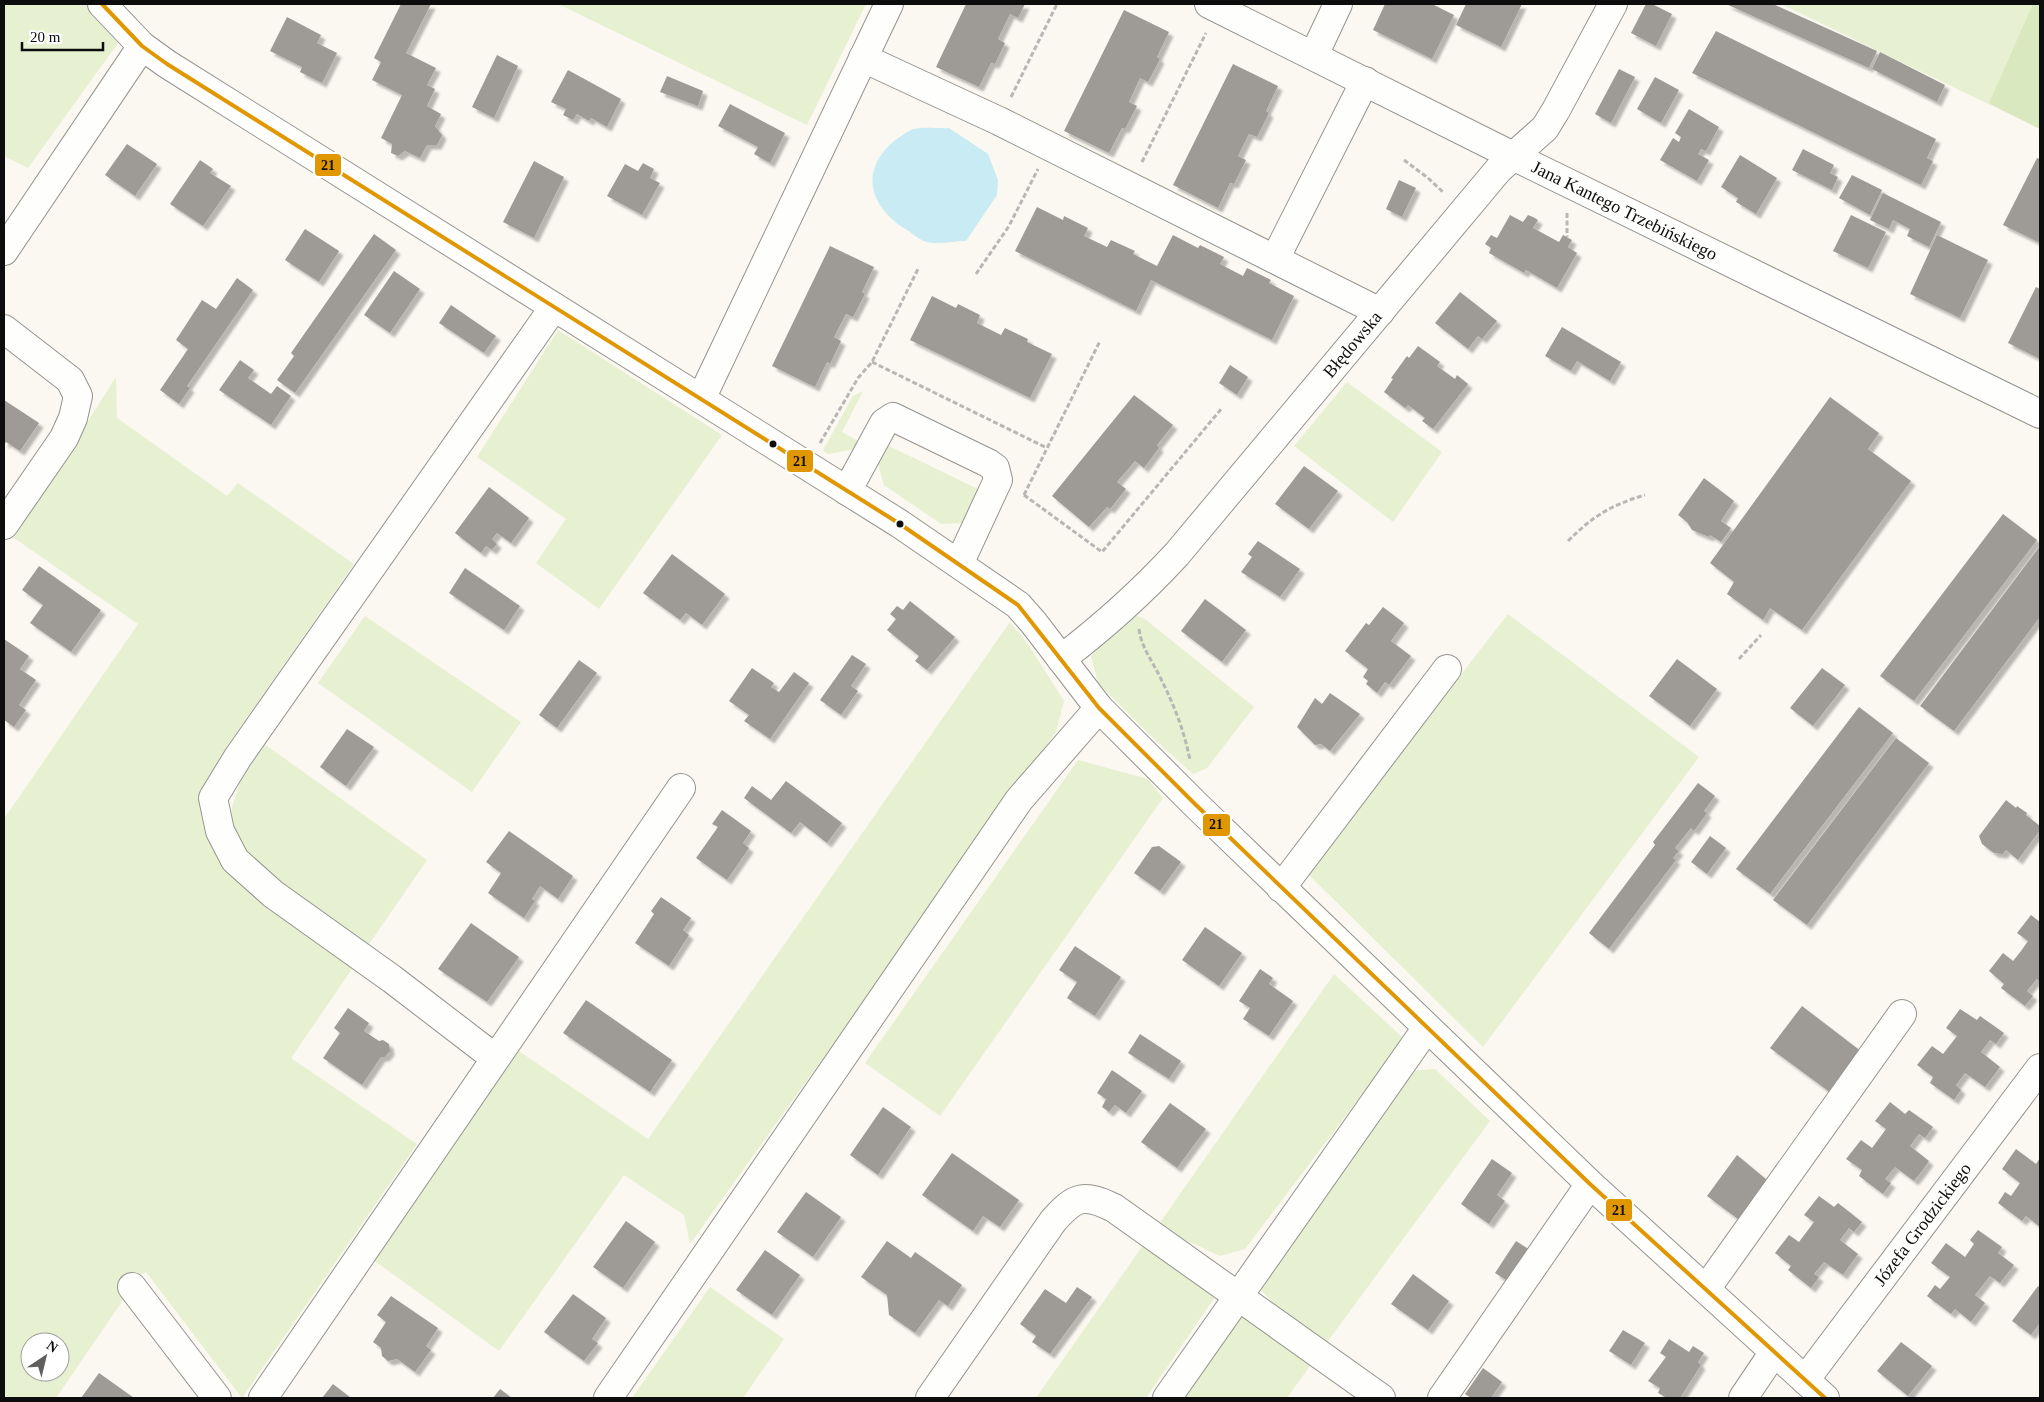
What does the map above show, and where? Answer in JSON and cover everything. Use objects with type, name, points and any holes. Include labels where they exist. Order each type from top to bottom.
[{"type":"street","points":[[102,4],[142,46],[167,64],[848,491],[1018,605],[1034,622],[1060,659],[1099,708],[1195,804],[1426,1029],[1590,1184],[1825,1398]]},
{"type":"street","points":[[701,399],[889,4]]},
{"type":"street","points":[[1314,55],[1338,4]]},
{"type":"street","name":"Błędowska","points":[[1060,659],[1102,628],[1140,593],[1177,554],[1462,211],[1512,156],[1545,128],[1613,4]]},
{"type":"street","name":"Jana Kantego Trzebińskiego","points":[[1209,14],[1314,55],[1512,156],[2040,414]]},
{"type":"street","points":[[4,251],[142,46]]},
{"type":"street","points":[[863,58],[999,121],[1380,312]]},
{"type":"street","points":[[1275,260],[1365,81]]},
{"type":"street","points":[[495,1058],[392,979],[273,894],[235,860],[220,831],[213,798],[238,757],[554,307]]},
{"type":"street","points":[[4,329],[70,380],[78,396],[74,418],[64,438],[4,525]]},
{"type":"street","points":[[848,491],[884,423],[893,416],[988,463],[995,468],[998,474],[997,485],[959,564]]},
{"type":"street","points":[[1281,888],[1447,669]]},
{"type":"street","points":[[608,1398],[1019,800],[1099,708]]},
{"type":"street","points":[[263,1398],[682,788]]},
{"type":"street","points":[[1706,1289],[1902,1014]]},
{"type":"street","points":[[1167,1398],[1426,1029]]},
{"type":"street","name":"Józefa Grodzickiego","points":[[1805,1380],[2040,1068]]},
{"type":"street","points":[[1442,1398],[1590,1184]]},
{"type":"street","points":[[930,1398],[1053,1221],[1065,1207],[1079,1198],[1095,1198],[1114,1208],[1239,1295],[1381,1398]]},
{"type":"street","points":[[132,1287],[217,1398]]},
{"type":"street","points":[[1742,1398],[1774,1352]]},
{"type":"path","points":[[999,121],[1057,4]]},
{"type":"path","points":[[1130,187],[1209,14]]},
{"type":"path","points":[[976,274],[1009,226],[1049,147]]},
{"type":"path","points":[[1404,160],[1428,178],[1462,211]]},
{"type":"path","points":[[817,448],[858,378],[872,362],[919,267]]},
{"type":"path","points":[[1020,503],[1100,341]]},
{"type":"path","points":[[872,362],[1047,448]]},
{"type":"path","points":[[1024,495],[1102,552],[1222,408]]},
{"type":"path","points":[[1568,541],[1601,512],[1620,502],[1644,495]]},
{"type":"path","points":[[1140,593],[1138,621],[1140,637],[1175,707],[1185,735],[1195,804]]},
{"type":"path","points":[[1739,659],[1761,635]]},
{"type":"green space","points":[[4,4],[86,4],[118,43],[28,168],[4,156]]},
{"type":"green space","points":[[558,4],[866,4],[807,125]]},
{"type":"green space","points":[[1781,4],[2040,4],[2040,129]]},
{"type":"green space","points":[[2033,4],[2040,4],[2040,129],[1989,103]]},
{"type":"green space","points":[[558,330],[722,435],[599,609],[536,563],[566,519],[477,457]]},
{"type":"green space","points":[[116,377],[117,418],[227,496],[238,483],[354,564],[227,746],[205,800],[206,830],[354,966],[291,1058],[417,1144],[242,1398],[146,1272],[127,1283],[121,1303],[70,1378],[70,1332],[20,1332],[20,1382],[67,1382],[56,1398],[4,1398],[4,819],[138,624],[14,538]]},
{"type":"green space","points":[[1347,382],[1442,452],[1393,522],[1294,446]]},
{"type":"green space","points":[[863,391],[842,432],[858,441],[855,449],[828,454],[823,450],[853,396]]},
{"type":"green space","points":[[885,444],[982,491],[964,523],[941,524],[884,485],[877,461]]},
{"type":"green space","points":[[1132,614],[1145,619],[1254,707],[1207,768],[1193,774],[1151,736],[1098,683],[1091,656]]},
{"type":"green space","points":[[1508,614],[1699,757],[1483,1047],[1307,873]]},
{"type":"green space","points":[[365,616],[521,722],[472,792],[318,683]]},
{"type":"green space","points":[[1010,622],[1028,644],[1064,701],[1056,732],[690,1244],[684,1215],[624,1175],[499,1351],[372,1259],[513,1047],[648,1139]]},
{"type":"green space","points":[[260,741],[427,860],[367,947],[259,872],[231,829],[232,807],[242,777]]},
{"type":"green space","points":[[1078,760],[1148,779],[1163,798],[940,1116],[865,1063]]},
{"type":"green space","points":[[1334,974],[1402,1037],[1387,1061],[1245,1249],[1220,1256],[1174,1235],[1159,1224]]},
{"type":"green space","points":[[1435,1069],[1490,1121],[1325,1345],[1282,1312],[1262,1291],[1259,1270],[1410,1071]]},
{"type":"green space","points":[[1144,1244],[1219,1291],[1146,1398],[1036,1398]]},
{"type":"green space","points":[[710,1287],[784,1339],[743,1398],[632,1398]]},
{"type":"green space","points":[[1241,1299],[1315,1359],[1287,1398],[1171,1398]]},
{"type":"water","points":[[949,128],[988,154],[998,180],[997,195],[966,241],[931,243],[920,239],[892,218],[881,206],[874,193],[873,179],[875,166],[883,153],[895,141],[911,130]]},
{"type":"building","points":[[401,4],[431,4],[406,53],[436,68],[427,85],[435,89],[427,106],[441,114],[435,126],[442,135],[437,145],[427,145],[420,158],[405,151],[398,156],[391,153],[392,144],[381,138],[402,95],[372,80],[381,62],[374,58]]},
{"type":"building","points":[[966,4],[1025,4],[1018,18],[1010,14],[998,39],[1005,43],[995,64],[991,63],[979,87],[936,67]]},
{"type":"building","points":[[1385,4],[1432,4],[1454,15],[1432,59],[1373,30]]},
{"type":"building","points":[[1466,4],[1522,4],[1501,47],[1456,25]]},
{"type":"building","points":[[1646,4],[1652,4],[1672,14],[1656,46],[1631,33]]},
{"type":"building","points":[[1726,4],[1773,4],[1877,51],[1869,68]]},
{"type":"building","points":[[1124,10],[1169,32],[1157,57],[1160,59],[1148,82],[1140,78],[1129,102],[1137,106],[1125,129],[1122,128],[1109,153],[1064,131]]},
{"type":"building","points":[[287,17],[321,35],[317,43],[337,53],[322,83],[300,72],[302,67],[270,51]]},
{"type":"building","points":[[1716,31],[1936,139],[1927,158],[1933,161],[1921,185],[1692,73]]},
{"type":"building","points":[[1880,52],[1945,85],[1937,102],[1872,69]]},
{"type":"building","points":[[497,55],[518,66],[494,118],[472,107]]},
{"type":"building","points":[[1233,64],[1278,86],[1266,111],[1269,113],[1257,137],[1249,134],[1238,156],[1246,160],[1234,184],[1230,183],[1218,208],[1173,185]]},
{"type":"building","points":[[1619,69],[1635,77],[1611,123],[1595,114]]},
{"type":"building","points":[[568,70],[621,99],[607,127],[591,118],[589,121],[577,114],[573,120],[563,115],[566,109],[551,102]]},
{"type":"building","points":[[667,76],[703,91],[698,106],[660,92]]},
{"type":"building","points":[[1655,77],[1679,90],[1661,123],[1637,109]]},
{"type":"building","points":[[730,104],[785,133],[770,163],[754,154],[758,147],[718,126]]},
{"type":"building","points":[[1689,109],[1719,127],[1706,151],[1701,149],[1698,154],[1709,160],[1697,181],[1660,160],[1673,138],[1679,142],[1681,137],[1675,133]]},
{"type":"building","points":[[127,144],[157,164],[135,196],[105,175]]},
{"type":"building","points":[[1803,149],[1834,165],[1830,173],[1838,177],[1832,190],[1792,170]]},
{"type":"building","points":[[1740,155],[1777,178],[1756,214],[1736,202],[1738,198],[1721,187]]},
{"type":"building","points":[[2037,158],[2040,159],[2040,243],[2003,225]]},
{"type":"building","points":[[200,160],[213,169],[210,173],[231,186],[203,226],[170,204]]},
{"type":"building","points":[[534,161],[564,177],[534,238],[503,222]]},
{"type":"building","points":[[643,163],[654,169],[650,178],[660,183],[642,215],[607,196],[625,164],[638,171]]},
{"type":"building","points":[[1852,175],[1882,190],[1870,215],[1839,198]]},
{"type":"building","points":[[1399,180],[1416,188],[1402,217],[1386,209]]},
{"type":"building","points":[[1883,193],[1941,222],[1929,247],[1907,236],[1910,229],[1893,220],[1889,229],[1870,220]]},
{"type":"building","points":[[1037,207],[1063,220],[1064,216],[1088,228],[1084,236],[1107,247],[1111,240],[1135,251],[1133,254],[1157,266],[1173,235],[1198,248],[1200,245],[1224,257],[1220,264],[1243,276],[1247,268],[1271,280],[1269,283],[1294,296],[1272,340],[1151,280],[1136,311],[1015,251]]},
{"type":"building","points":[[1510,215],[1523,222],[1528,215],[1533,217],[1538,220],[1533,228],[1559,242],[1563,235],[1572,240],[1568,247],[1577,253],[1557,288],[1526,270],[1524,273],[1489,253],[1491,248],[1485,244],[1491,235],[1497,238]]},
{"type":"building","points":[[1851,215],[1886,232],[1868,268],[1833,251]]},
{"type":"building","points":[[305,229],[339,251],[319,282],[285,260]]},
{"type":"building","points":[[374,234],[396,250],[295,393],[277,380],[294,356],[291,353]]},
{"type":"building","points":[[1937,235],[1988,260],[1960,318],[1910,294]]},
{"type":"building","points":[[830,246],[874,267],[862,292],[865,294],[853,317],[846,314],[834,337],[841,341],[830,364],[827,362],[815,387],[772,366]]},
{"type":"building","points":[[394,271],[420,289],[390,333],[364,315]]},
{"type":"building","points":[[237,278],[253,290],[187,386],[190,388],[179,404],[160,390],[188,349],[176,340],[202,300],[216,309]]},
{"type":"building","points":[[2036,287],[2040,289],[2040,359],[2008,343]]},
{"type":"building","points":[[1460,292],[1497,321],[1482,339],[1478,336],[1468,349],[1435,323]]},
{"type":"building","points":[[932,296],[956,308],[958,304],[980,315],[977,323],[1001,335],[1005,328],[1028,339],[1027,342],[1052,354],[1030,398],[910,340]]},
{"type":"building","points":[[451,305],[496,336],[484,353],[439,323]]},
{"type":"building","points":[[1562,327],[1621,362],[1610,381],[1577,361],[1571,371],[1545,356]]},
{"type":"building","points":[[1418,346],[1440,362],[1437,366],[1455,379],[1457,375],[1468,384],[1433,429],[1422,421],[1425,418],[1408,405],[1405,408],[1384,392],[1393,379],[1391,378],[1407,356],[1409,358]]},
{"type":"building","points":[[240,360],[254,370],[248,378],[271,394],[277,386],[291,396],[271,425],[219,390]]},
{"type":"building","points":[[1230,365],[1248,377],[1237,395],[1219,383]]},
{"type":"building","points":[[1134,395],[1173,425],[1157,445],[1159,448],[1144,468],[1135,461],[1117,482],[1126,489],[1110,509],[1107,507],[1089,527],[1052,496]]},
{"type":"building","points":[[1830,397],[1879,433],[1868,449],[1911,481],[1802,630],[1770,608],[1763,620],[1727,594],[1734,582],[1710,563]]},
{"type":"building","points":[[4,400],[39,423],[20,451],[6,442],[4,445]]},
{"type":"building","points":[[1304,466],[1338,491],[1309,529],[1275,504]]},
{"type":"building","points":[[1704,478],[1734,501],[1721,521],[1731,528],[1721,542],[1710,535],[1709,537],[1692,530],[1687,522],[1678,515]]},
{"type":"building","points":[[489,487],[529,518],[511,543],[497,533],[492,539],[497,544],[492,550],[486,546],[481,553],[455,533]]},
{"type":"building","points":[[2003,514],[2037,540],[1914,701],[1880,676]]},
{"type":"building","points":[[1258,541],[1300,569],[1280,597],[1241,572],[1252,557],[1248,554]]},
{"type":"building","points":[[2040,546],[2040,617],[1954,731],[1920,706]]},
{"type":"building","points":[[672,554],[725,594],[702,625],[686,613],[680,620],[643,593]]},
{"type":"building","points":[[39,566],[101,610],[71,652],[30,623],[43,605],[22,590]]},
{"type":"building","points":[[465,568],[520,606],[504,630],[449,593]]},
{"type":"building","points":[[1205,599],[1246,630],[1222,662],[1181,631]]},
{"type":"building","points":[[910,601],[955,637],[927,670],[915,661],[919,656],[887,630],[896,619],[890,614],[897,606],[903,610]]},
{"type":"building","points":[[1383,607],[1404,623],[1391,641],[1411,656],[1389,685],[1385,682],[1377,693],[1366,684],[1368,681],[1363,677],[1368,669],[1345,651],[1366,623],[1369,625]]},
{"type":"building","points":[[4,639],[29,656],[20,669],[36,680],[19,705],[26,710],[14,727],[4,720]]},
{"type":"building","points":[[852,655],[866,664],[851,686],[858,691],[841,715],[820,700]]},
{"type":"building","points":[[1677,659],[1717,689],[1690,726],[1649,696]]},
{"type":"building","points":[[579,660],[597,673],[557,728],[539,715]]},
{"type":"building","points":[[752,668],[774,683],[771,687],[779,692],[794,672],[809,683],[770,739],[744,721],[749,715],[729,701]]},
{"type":"building","points":[[1822,668],[1845,685],[1813,726],[1790,708]]},
{"type":"building","points":[[1330,693],[1360,714],[1330,751],[1321,744],[1315,745],[1297,727],[1315,698],[1322,704]]},
{"type":"building","points":[[1859,707],[1893,733],[1770,894],[1736,869]]},
{"type":"building","points":[[347,729],[374,747],[346,786],[320,767]]},
{"type":"building","points":[[1896,738],[1929,763],[1807,925],[1773,900]]},
{"type":"building","points":[[786,781],[842,823],[827,843],[800,822],[791,833],[744,798],[752,786],[771,800]]},
{"type":"building","points":[[1698,783],[1715,796],[1704,811],[1707,813],[1694,831],[1691,828],[1675,848],[1679,851],[1673,858],[1676,860],[1609,949],[1589,933],[1655,845],[1653,842]]},
{"type":"building","points":[[2006,800],[2016,808],[2017,806],[2027,813],[2026,815],[2040,826],[2040,830],[2018,860],[2006,850],[2003,854],[1994,853],[1982,844],[1979,836]]},
{"type":"building","points":[[722,810],[751,831],[743,843],[749,848],[727,880],[696,858],[718,827],[712,824]]},
{"type":"building","points":[[509,831],[573,876],[558,899],[540,886],[532,899],[535,901],[524,918],[488,893],[501,873],[486,862]]},
{"type":"building","points":[[1710,836],[1726,848],[1707,874],[1691,862]]},
{"type":"building","points":[[1159,846],[1181,862],[1160,891],[1134,873],[1152,847]]},
{"type":"building","points":[[661,897],[691,918],[683,930],[689,935],[669,966],[635,943],[654,914],[651,911]]},
{"type":"building","points":[[2031,915],[2040,922],[2040,982],[2037,979],[2027,991],[2033,996],[2025,1006],[2001,988],[2004,984],[1989,971],[2003,953],[2013,961],[2021,951],[2028,941],[2017,933]]},
{"type":"building","points":[[471,923],[519,957],[487,1002],[438,969]]},
{"type":"building","points":[[1205,927],[1242,953],[1219,986],[1182,960]]},
{"type":"building","points":[[1075,946],[1121,977],[1095,1016],[1067,998],[1077,982],[1059,970]]},
{"type":"building","points":[[1260,969],[1273,978],[1269,984],[1293,1001],[1269,1036],[1243,1019],[1250,1008],[1239,1001]]},
{"type":"building","points":[[586,1000],[672,1060],[650,1092],[563,1033]]},
{"type":"building","points":[[1802,1006],[1866,1055],[1835,1096],[1770,1048]]},
{"type":"building","points":[[348,1008],[369,1023],[364,1031],[379,1041],[383,1040],[389,1044],[390,1051],[385,1057],[381,1057],[362,1085],[323,1058],[340,1033],[334,1028]]},
{"type":"building","points":[[1960,1009],[1977,1020],[1980,1016],[2004,1033],[1996,1044],[1990,1040],[1981,1052],[2000,1067],[1985,1087],[1965,1073],[1956,1085],[1961,1090],[1954,1100],[1930,1083],[1933,1077],[1917,1065],[1932,1046],[1943,1054],[1957,1036],[1946,1028]]},
{"type":"building","points":[[1140,1034],[1181,1061],[1169,1079],[1128,1053]]},
{"type":"building","points":[[1112,1070],[1142,1091],[1126,1113],[1115,1105],[1109,1112],[1102,1107],[1106,1099],[1097,1093]]},
{"type":"building","points":[[1890,1102],[1905,1114],[1909,1110],[1933,1127],[1925,1138],[1919,1134],[1910,1146],[1929,1161],[1922,1171],[1914,1181],[1895,1167],[1885,1179],[1891,1183],[1883,1194],[1859,1176],[1862,1170],[1846,1159],[1861,1140],[1872,1148],[1886,1129],[1875,1121]]},
{"type":"building","points":[[1170,1103],[1206,1129],[1177,1168],[1141,1142]]},
{"type":"building","points":[[883,1107],[911,1127],[878,1175],[850,1155]]},
{"type":"building","points":[[2016,1149],[2036,1164],[2040,1158],[2040,1227],[2026,1216],[2022,1221],[1998,1203],[2005,1192],[2011,1196],[2020,1183],[2002,1169]]},
{"type":"building","points":[[952,1153],[1019,1200],[1000,1227],[983,1216],[973,1231],[922,1195]]},
{"type":"building","points":[[1737,1155],[1773,1185],[1742,1222],[1707,1196]]},
{"type":"building","points":[[1492,1159],[1512,1173],[1497,1195],[1505,1201],[1489,1224],[1461,1204]]},
{"type":"building","points":[[806,1192],[841,1217],[813,1257],[777,1232]]},
{"type":"building","points":[[1819,1196],[1834,1207],[1838,1203],[1862,1222],[1854,1232],[1849,1228],[1840,1240],[1858,1254],[1843,1275],[1824,1262],[1814,1274],[1819,1277],[1811,1288],[1788,1270],[1791,1266],[1775,1253],[1789,1235],[1799,1242],[1814,1222],[1804,1215]]},
{"type":"building","points":[[626,1221],[655,1242],[623,1288],[593,1267]]},
{"type":"building","points":[[1978,1230],[2002,1247],[1998,1253],[2014,1265],[2000,1283],[1990,1276],[1975,1295],[1985,1303],[1971,1322],[1955,1309],[1951,1314],[1927,1296],[1935,1285],[1940,1289],[1950,1277],[1931,1263],[1946,1243],[1965,1257],[1974,1244],[1970,1240]]},
{"type":"building","points":[[887,1241],[911,1258],[915,1252],[962,1285],[948,1306],[939,1300],[915,1333],[889,1315],[887,1295],[861,1277]]},
{"type":"building","points":[[1516,1241],[1530,1250],[1509,1282],[1495,1273]]},
{"type":"building","points":[[765,1250],[800,1275],[772,1315],[736,1290]]},
{"type":"building","points":[[1413,1274],[1449,1301],[1428,1330],[1391,1304]]},
{"type":"building","points":[[2038,1286],[2040,1288],[2040,1323],[2031,1335],[2012,1321]]},
{"type":"building","points":[[1077,1287],[1092,1297],[1050,1354],[1032,1342],[1036,1336],[1020,1324],[1045,1289],[1066,1303]]},
{"type":"building","points":[[573,1294],[606,1318],[592,1339],[598,1343],[584,1361],[544,1332]]},
{"type":"building","points":[[391,1296],[438,1328],[426,1346],[431,1350],[415,1372],[397,1359],[388,1361],[382,1356],[381,1348],[373,1342],[386,1322],[377,1315]]},
{"type":"building","points":[[1623,1330],[1645,1343],[1631,1365],[1609,1351]]},
{"type":"building","points":[[1669,1339],[1689,1352],[1693,1346],[1704,1353],[1698,1362],[1701,1365],[1680,1398],[1667,1398],[1658,1393],[1660,1388],[1648,1381],[1666,1357],[1660,1353]]},
{"type":"building","points":[[1901,1342],[1932,1366],[1908,1396],[1877,1371]]},
{"type":"building","points":[[1483,1368],[1502,1382],[1491,1398],[1471,1398],[1465,1394]]},
{"type":"building","points":[[99,1373],[134,1398],[81,1398]]},
{"type":"building","points":[[333,1384],[351,1398],[322,1398]]},
{"type":"building","points":[[500,1389],[512,1398],[493,1398]]},
{"type":"transit line","name":"21","points":[[102,4],[142,46],[167,64],[900,524],[1018,605],[1099,708],[1195,804],[1590,1184],[1825,1398]]}]
